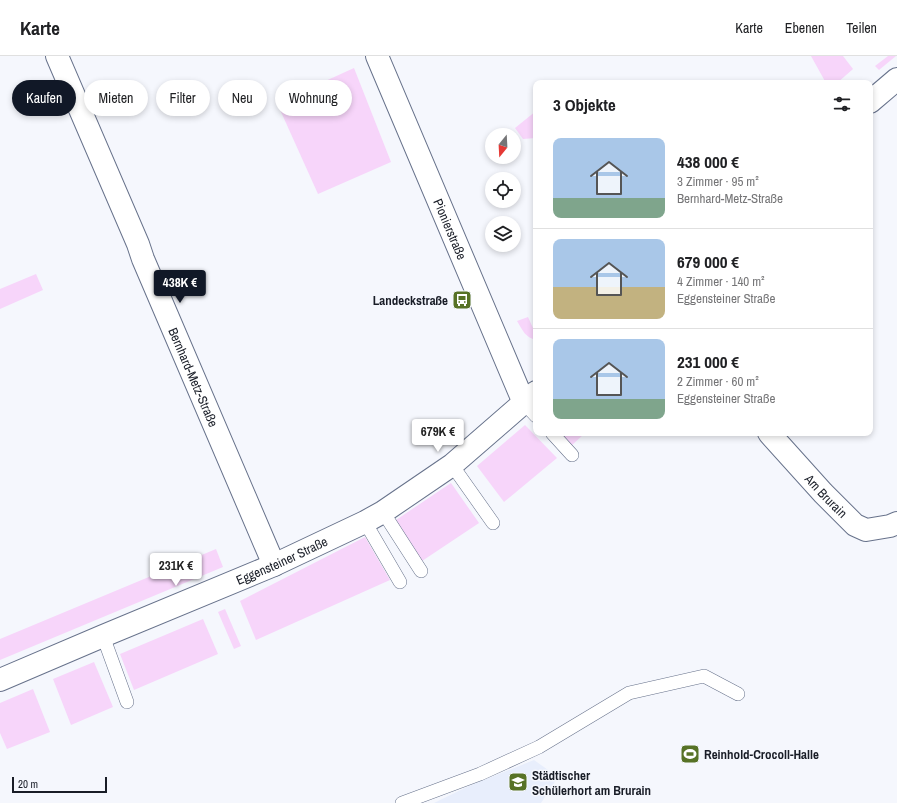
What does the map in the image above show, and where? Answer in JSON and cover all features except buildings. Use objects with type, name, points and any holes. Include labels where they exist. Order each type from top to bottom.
[{"type":"street","name":"Bernhard-Metz-Straße","points":[[57,56],[274,565]]},
{"type":"street","name":"Pionierstraße","points":[[377,56],[532,404]]},
{"type":"street","points":[[873,99],[897,79]]},
{"type":"street","name":"Eggensteiner Straße","points":[[0,680],[274,565],[374,517],[452,465],[532,404]]},
{"type":"street","name":"Am Brurain","points":[[772,436],[823,493],[855,525],[866,530],[890,526],[897,523]]},
{"type":"lane","points":[[555,436],[572,455]]},
{"type":"lane","points":[[452,465],[492,523]]},
{"type":"lane","points":[[374,517],[421,570]]},
{"type":"lane","points":[[374,517],[400,582]]},
{"type":"lane","points":[[104,636],[127,702]]},
{"type":"lane","points":[[402,803],[480,774],[539,747],[629,693],[704,676],[738,694]]},
{"type":"shaded area","points":[[811,56],[843,56],[853,69],[840,80],[824,80]]},
{"type":"shaded area","points":[[888,56],[896,56],[879,70],[875,66]]},
{"type":"shaded area","points":[[354,68],[391,162],[318,194],[283,116],[352,116],[352,80],[328,80]]},
{"type":"shaded area","points":[[533,113],[533,138],[523,139],[521,136],[521,128],[515,128]]},
{"type":"shaded area","points":[[36,274],[43,290],[0,309],[0,289]]},
{"type":"shaded area","points":[[528,317],[533,328],[533,339],[523,331],[517,321]]},
{"type":"shaded area","points":[[525,425],[533,433],[533,436],[536,436],[557,458],[504,502],[477,466]]},
{"type":"shaded area","points":[[560,436],[582,436],[570,447]]},
{"type":"shaded area","points":[[451,483],[479,523],[422,561],[396,520]]},
{"type":"shaded area","points":[[365,537],[390,580],[256,640],[240,601]]},
{"type":"shaded area","points":[[216,549],[223,567],[0,660],[0,639]]},
{"type":"shaded area","points":[[225,609],[241,646],[234,649],[218,612]]},
{"type":"shaded area","points":[[203,619],[218,654],[134,690],[120,654]]},
{"type":"shaded area","points":[[94,662],[113,707],[71,725],[53,679]]},
{"type":"shaded area","points":[[33,689],[50,732],[7,749],[0,733],[0,703]]},
{"type":"shaded area","name":"Städtischer Schülerhort am Brurain","points":[[534,760],[558,777],[541,803],[434,803],[469,786]]},
{"type":"place","name":"Landeckstraße","points":[[462,300]]},
{"type":"place","name":"Reinhold-Crocoll-Halle","points":[[690,754]]},
{"type":"place","name":"Städtischer Schülerhort am Brurain","points":[[518,782]]}]
